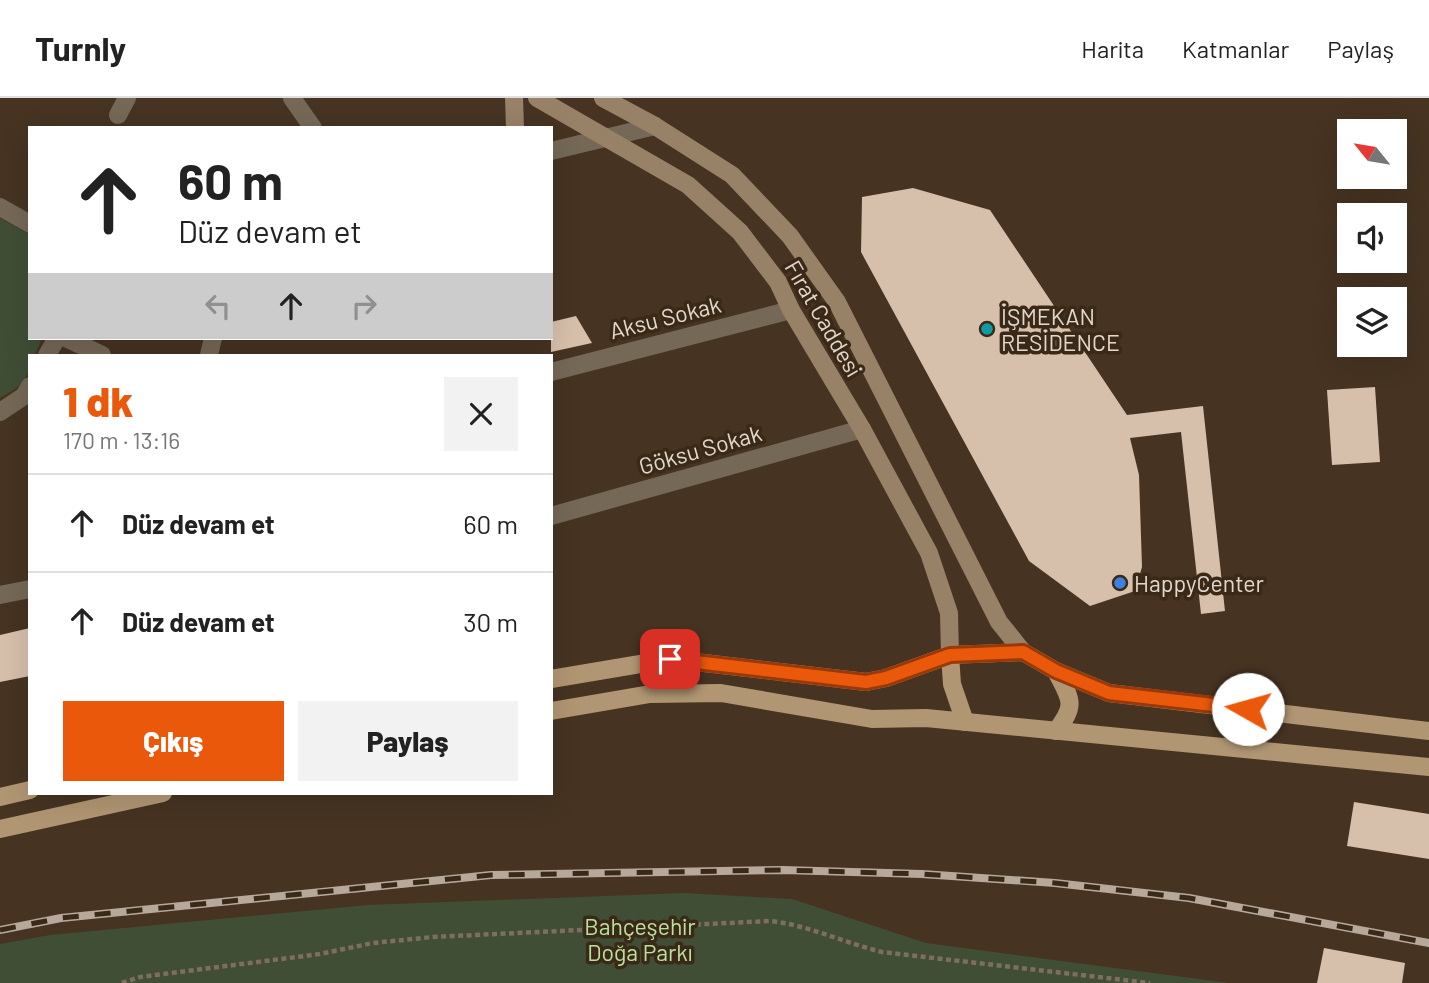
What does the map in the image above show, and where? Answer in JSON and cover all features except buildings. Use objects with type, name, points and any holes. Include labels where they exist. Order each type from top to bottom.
[{"type":"main road","points":[[514,98],[514,126]]},
{"type":"main road","name":"Fırat Caddesi","points":[[537,98],[688,185],[740,232],[778,282],[791,310],[862,429],[929,553],[949,612],[950,655]]},
{"type":"main road","name":"Fırat Caddesi","points":[[603,98],[655,126],[733,175],[790,236],[837,302],[999,622],[1023,652]]},
{"type":"main road","points":[[553,679],[670,659],[866,682],[886,678],[950,655],[1023,652],[1056,671],[1109,693],[1429,731]]},
{"type":"main road","points":[[950,655],[952,684],[965,722]]},
{"type":"main road","points":[[1056,671],[1070,697],[1070,714],[1056,731]]},
{"type":"main road","points":[[553,711],[650,694],[721,693],[872,719],[926,718],[1429,768]]},
{"type":"main road","points":[[0,797],[28,790]]},
{"type":"main road","points":[[0,829],[154,795]]},
{"type":"street","points":[[118,115],[127,98]]},
{"type":"street","points":[[292,98],[312,126]]},
{"type":"street","points":[[553,151],[655,126]]},
{"type":"street","points":[[0,207],[28,223]]},
{"type":"street","name":"Aksu Sokak","points":[[553,371],[791,310]]},
{"type":"street","points":[[70,340],[100,354]]},
{"type":"street","points":[[0,412],[24,396],[28,389]]},
{"type":"street","name":"Göksu Sokak","points":[[553,515],[862,429]]},
{"type":"street","points":[[0,595],[28,589]]},
{"type":"path","points":[[122,983],[140,977],[320,954],[373,943],[433,937],[770,921],[793,924],[850,945],[882,952],[1150,983]]},
{"type":"green space","points":[[0,218],[28,234],[28,340],[41,340],[35,354],[28,354],[28,371],[23,382],[0,398]]},
{"type":"green space","name":"Bahçeşehir Doğa Parkı","points":[[685,893],[792,899],[926,943],[1229,983],[0,983],[0,944],[50,935],[368,905]]},
{"type":"railway","points":[[0,930],[61,918],[491,875],[783,870],[922,874],[1055,883],[1189,898],[1429,943]]},
{"type":"place","name":"İŞMEKAN RESİDENCE","points":[[987,329]]},
{"type":"place","name":"HappyCenter","points":[[1120,583]]},
{"type":"route","points":[[670,659],[866,682],[886,678],[950,655],[1023,652],[1056,671],[1109,693],[1248,709]]}]
